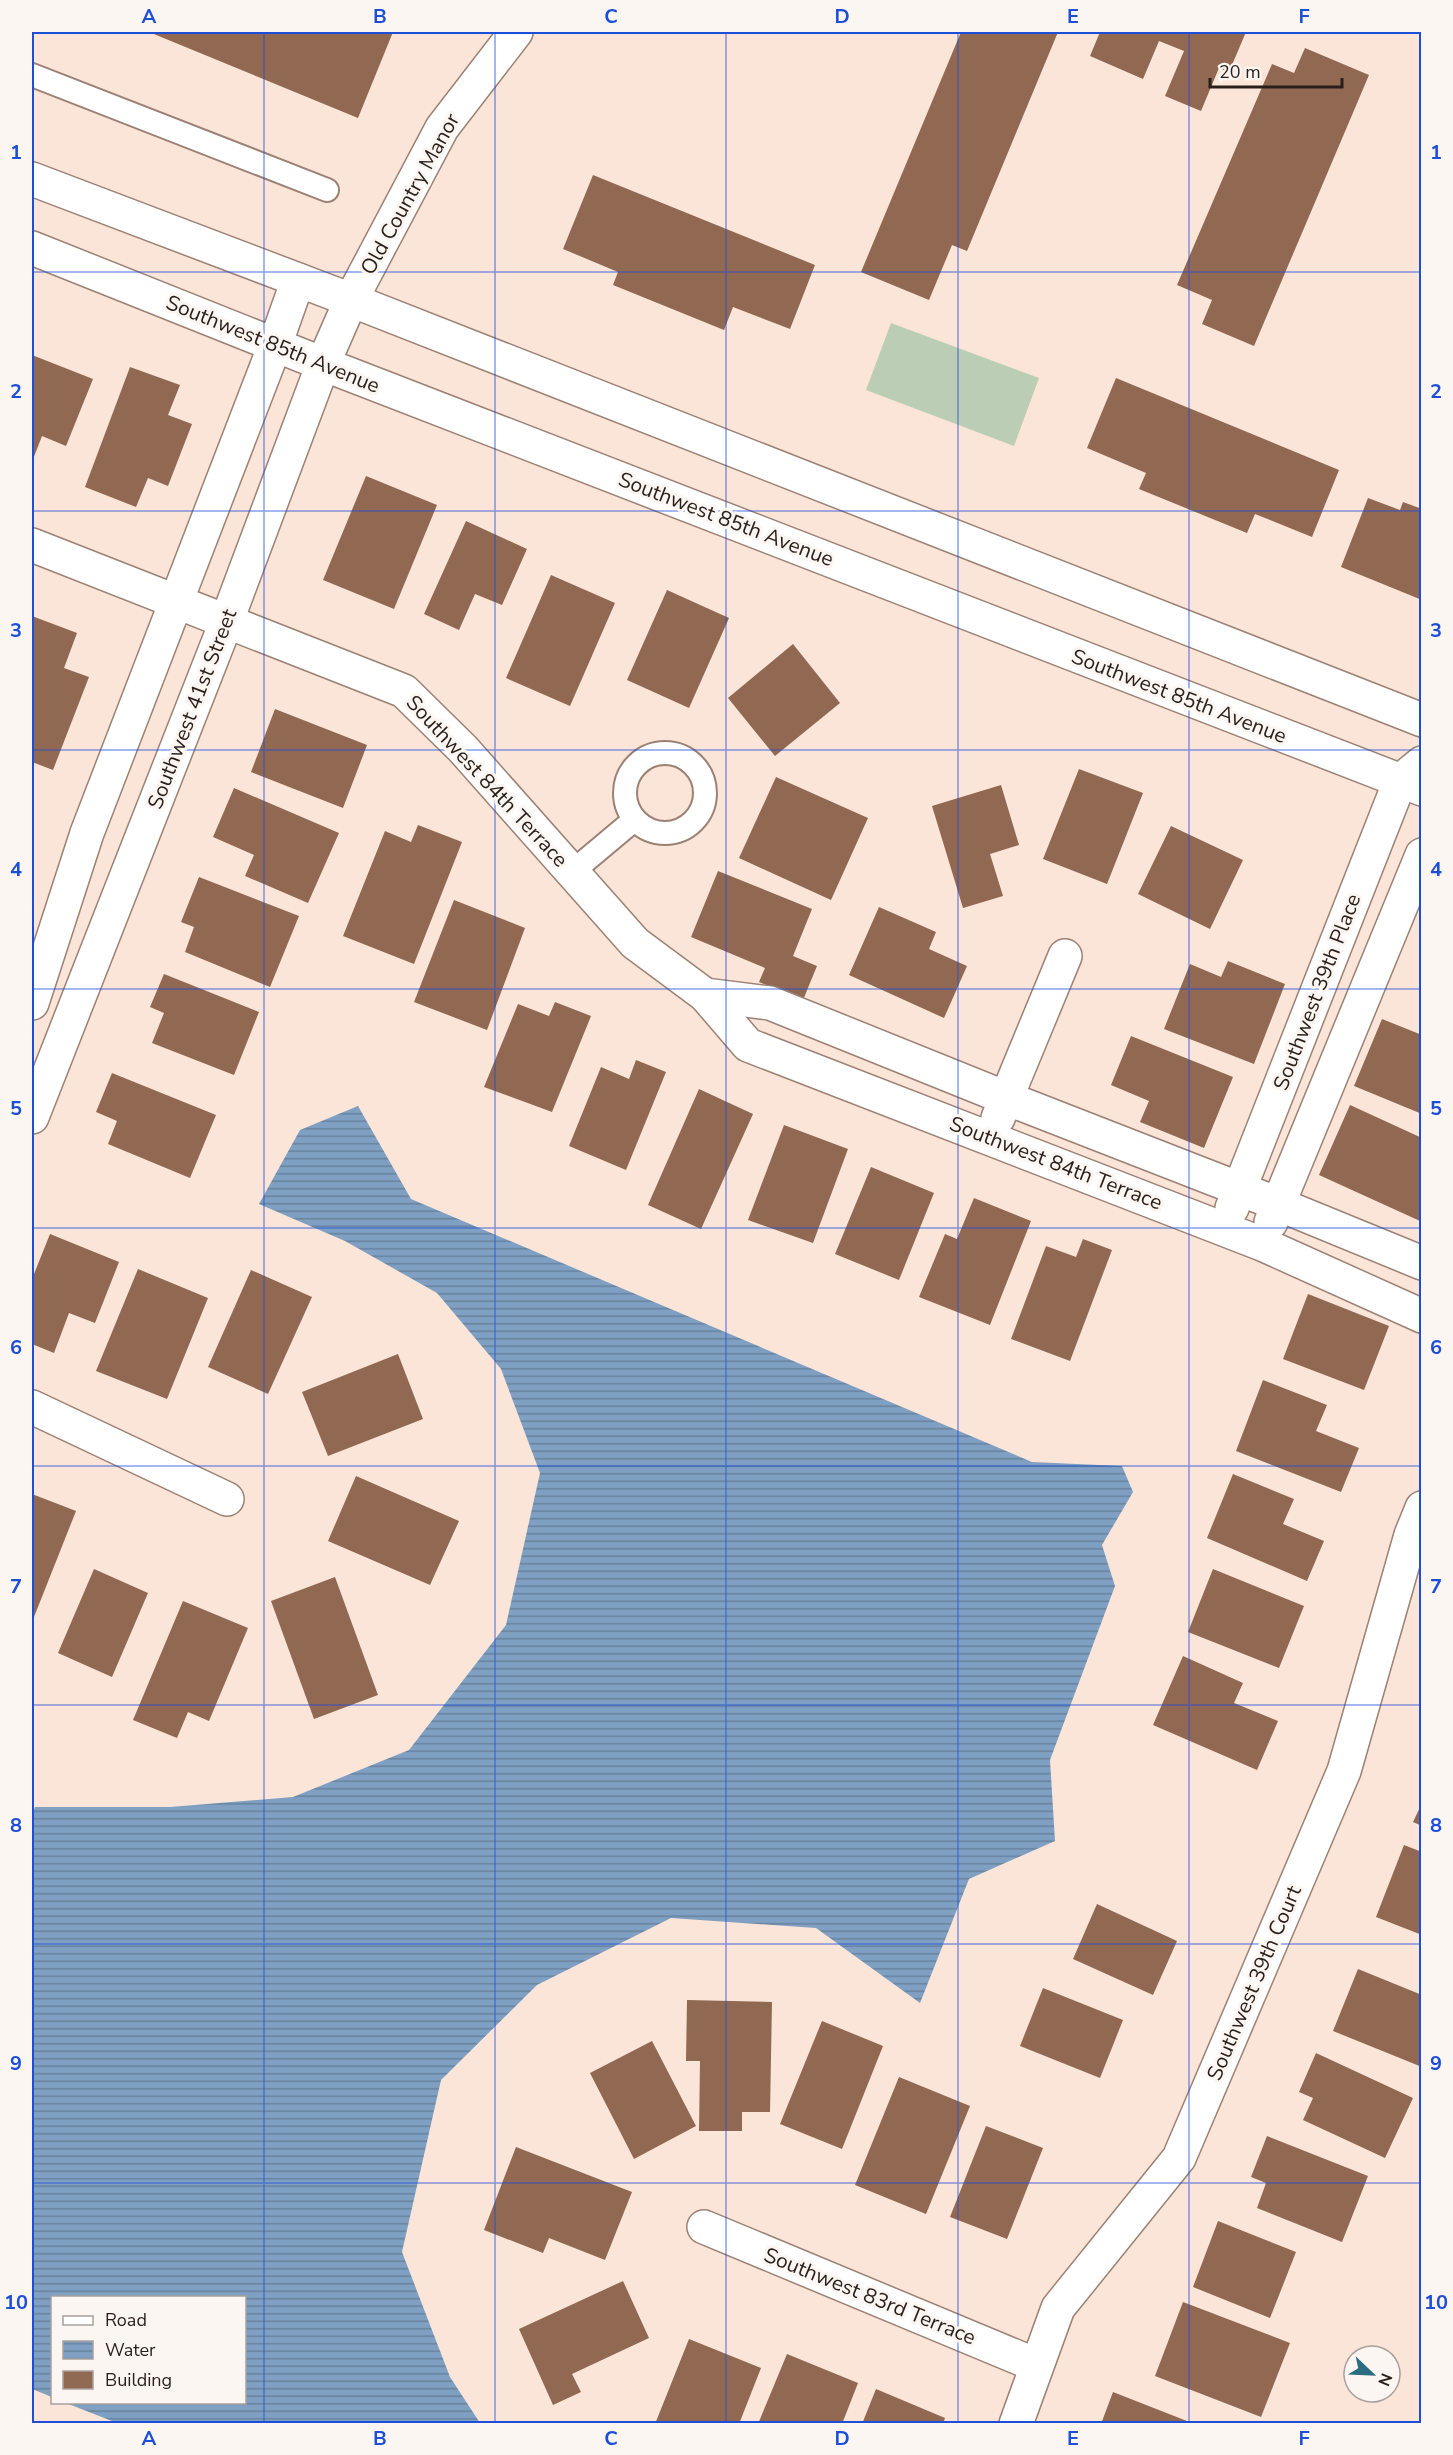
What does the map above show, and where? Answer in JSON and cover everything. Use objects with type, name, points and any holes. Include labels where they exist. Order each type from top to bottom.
[{"type":"street","name":"Old Country Manor","points":[[351,300],[442,128],[516,32]]},
{"type":"street","points":[[32,179],[351,300],[1422,720]]},
{"type":"street","name":"Southwest 85th Avenue","points":[[32,248],[323,364],[1414,778]]},
{"type":"street","points":[[32,1003],[87,833],[298,280]]},
{"type":"street","name":"Southwest 41st Street","points":[[32,1116],[227,620],[323,364],[351,300]]},
{"type":"street","name":"Southwest 84th Terrace","points":[[32,545],[404,691],[463,749],[635,943],[705,995],[748,1044],[1262,1244],[1422,1316]]},
{"type":"street","name":"Southwest 39th Place","points":[[1224,1229],[1414,778]]},
{"type":"street","name":"Southwest 39th Place","points":[[1262,1244],[1422,855]]},
{"type":"street","points":[[990,1137],[1065,956]]},
{"type":"street","name":"Southwest 84th Terrace","points":[[705,995],[770,1003],[1422,1263]]},
{"type":"street","points":[[32,1407],[228,1498]]},
{"type":"street","name":"Southwest 39th Court","points":[[1016,2424],[1058,2308],[1179,2158],[1344,1771],[1411,1535],[1422,1508]]},
{"type":"street","name":"Southwest 83rd Terrace","points":[[704,2227],[1036,2365]]},
{"type":"lane","points":[[32,75],[327,190]]},
{"type":"lane","points":[[572,872],[634,820]]},
{"type":"green space","points":[[891,323],[1039,378],[1014,446],[866,390]]},
{"type":"water","points":[[358,1106],[411,1199],[1032,1462],[1122,1466],[1133,1492],[1102,1545],[1115,1586],[1050,1760],[1055,1841],[969,1879],[920,2003],[816,1928],[671,1918],[537,1985],[441,2080],[402,2252],[450,2377],[480,2423],[117,2423],[69,2404],[246,2404],[246,2296],[51,2296],[51,2397],[32,2389],[32,1815],[35,1807],[170,1807],[293,1797],[409,1750],[506,1625],[540,1473],[501,1369],[437,1293],[345,1241],[259,1204],[300,1130]]},
{"type":"building","points":[[149,32],[393,32],[358,118]]},
{"type":"building","points":[[961,32],[1058,32],[967,251],[952,245],[929,300],[861,272]]},
{"type":"building","points":[[1100,32],[1246,32],[1229,72],[1219,68],[1201,111],[1165,96],[1184,51],[1159,41],[1143,79],[1090,56]]},
{"type":"building","points":[[1305,48],[1369,75],[1254,346],[1202,324],[1212,300],[1177,285],[1272,64],[1294,73]]},
{"type":"building","points":[[593,175],[815,265],[790,329],[733,307],[724,330],[613,285],[618,272],[563,249]]},
{"type":"building","points":[[32,355],[93,379],[66,446],[42,436],[32,462]]},
{"type":"building","points":[[130,367],[180,385],[168,415],[192,424],[168,486],[148,478],[136,507],[85,487]]},
{"type":"building","points":[[1116,378],[1339,470],[1312,537],[1255,514],[1247,533],[1139,489],[1146,473],[1087,448]]},
{"type":"building","points":[[366,476],[437,505],[394,609],[323,580]]},
{"type":"building","points":[[1368,498],[1400,510],[1403,502],[1422,509],[1422,600],[1341,567]]},
{"type":"building","points":[[466,521],[527,549],[502,605],[475,594],[459,630],[424,614]]},
{"type":"building","points":[[551,575],[615,603],[570,706],[506,678]]},
{"type":"building","points":[[667,590],[729,618],[689,708],[627,680]]},
{"type":"building","points":[[32,616],[77,633],[64,668],[89,677],[53,770],[32,762]]},
{"type":"building","points":[[793,644],[840,703],[775,756],[728,698]]},
{"type":"building","points":[[275,709],[367,745],[343,808],[251,772]]},
{"type":"building","points":[[1079,769],[1143,793],[1107,884],[1043,859]]},
{"type":"building","points":[[776,777],[868,818],[831,900],[739,858]]},
{"type":"building","points":[[1001,785],[1019,845],[990,854],[1003,896],[963,908],[932,806]]},
{"type":"building","points":[[234,788],[339,833],[308,903],[245,876],[254,855],[213,837]]},
{"type":"building","points":[[418,825],[462,842],[414,964],[343,936],[385,831],[411,842]]},
{"type":"building","points":[[1171,826],[1243,860],[1210,929],[1138,894]]},
{"type":"building","points":[[718,871],[812,909],[793,956],[817,966],[803,1000],[759,982],[765,968],[691,937]]},
{"type":"building","points":[[199,877],[299,916],[270,987],[185,952],[194,927],[181,922]]},
{"type":"building","points":[[454,900],[525,928],[487,1030],[414,1002]]},
{"type":"building","points":[[879,907],[936,932],[929,949],[967,966],[944,1018],[849,975]]},
{"type":"building","points":[[1228,961],[1285,984],[1254,1064],[1164,1029],[1190,964],[1221,977]]},
{"type":"building","points":[[164,974],[259,1012],[234,1075],[152,1043],[164,1013],[150,1007]]},
{"type":"building","points":[[555,1002],[591,1016],[552,1112],[484,1087],[518,1004],[549,1016]]},
{"type":"building","points":[[1382,1019],[1422,1035],[1422,1114],[1354,1086]]},
{"type":"building","points":[[1131,1036],[1233,1077],[1204,1148],[1140,1122],[1149,1101],[1111,1085]]},
{"type":"building","points":[[636,1060],[666,1072],[626,1170],[569,1146],[601,1067],[629,1079]]},
{"type":"building","points":[[112,1073],[216,1115],[190,1178],[108,1144],[117,1121],[96,1112]]},
{"type":"building","points":[[699,1089],[753,1114],[701,1229],[648,1205]]},
{"type":"building","points":[[1350,1105],[1422,1138],[1420,1221],[1319,1175]]},
{"type":"building","points":[[784,1125],[848,1149],[813,1243],[748,1220]]},
{"type":"building","points":[[871,1167],[934,1193],[899,1280],[835,1254]]},
{"type":"building","points":[[974,1198],[1031,1221],[990,1325],[919,1297],[945,1234],[957,1239]]},
{"type":"building","points":[[50,1234],[119,1262],[95,1323],[69,1313],[54,1353],[32,1344],[32,1279]]},
{"type":"building","points":[[1083,1239],[1112,1250],[1070,1361],[1011,1339],[1046,1246],[1076,1257]]},
{"type":"building","points":[[138,1269],[208,1298],[167,1399],[96,1371]]},
{"type":"building","points":[[251,1270],[312,1297],[268,1394],[208,1367]]},
{"type":"building","points":[[1308,1294],[1389,1326],[1364,1390],[1283,1359]]},
{"type":"building","points":[[398,1354],[423,1419],[328,1456],[302,1392]]},
{"type":"building","points":[[1263,1380],[1327,1405],[1316,1431],[1359,1448],[1341,1492],[1236,1451]]},
{"type":"building","points":[[1233,1474],[1294,1499],[1283,1524],[1324,1541],[1307,1581],[1207,1538]]},
{"type":"building","points":[[356,1476],[459,1521],[430,1585],[328,1541]]},
{"type":"building","points":[[32,1494],[76,1511],[32,1622]]},
{"type":"building","points":[[94,1569],[148,1593],[112,1677],[58,1653]]},
{"type":"building","points":[[1213,1569],[1304,1606],[1279,1668],[1188,1632]]},
{"type":"building","points":[[335,1577],[378,1695],[314,1719],[271,1601]]},
{"type":"building","points":[[183,1601],[248,1628],[209,1721],[188,1712],[177,1738],[133,1720]]},
{"type":"building","points":[[1183,1656],[1243,1683],[1234,1703],[1278,1721],[1257,1770],[1153,1725]]},
{"type":"building","points":[[1422,1803],[1422,1826],[1413,1822]]},
{"type":"building","points":[[1404,1845],[1422,1852],[1422,1935],[1376,1917]]},
{"type":"building","points":[[1097,1904],[1177,1941],[1153,1995],[1073,1959]]},
{"type":"building","points":[[1358,1969],[1422,1995],[1422,2067],[1333,2031]]},
{"type":"building","points":[[1043,1988],[1123,2020],[1100,2078],[1020,2046]]},
{"type":"building","points":[[687,2000],[772,2002],[770,2112],[742,2112],[742,2131],[699,2131],[700,2061],[686,2061]]},
{"type":"building","points":[[822,2021],[883,2046],[842,2149],[780,2124]]},
{"type":"building","points":[[652,2041],[696,2126],[634,2159],[590,2073]]},
{"type":"building","points":[[1316,2053],[1413,2098],[1385,2158],[1303,2120],[1313,2098],[1299,2092]]},
{"type":"building","points":[[899,2077],[970,2106],[926,2214],[855,2185]]},
{"type":"building","points":[[986,2126],[1043,2148],[1007,2239],[950,2217]]},
{"type":"building","points":[[1267,2136],[1368,2176],[1342,2242],[1257,2208],[1266,2183],[1251,2177]]},
{"type":"building","points":[[516,2147],[632,2192],[605,2260],[549,2238],[543,2253],[484,2230]]},
{"type":"building","points":[[1218,2221],[1296,2252],[1270,2318],[1193,2287]]},
{"type":"building","points":[[623,2281],[649,2338],[572,2374],[581,2392],[553,2405],[519,2329]]},
{"type":"building","points":[[1183,2302],[1290,2343],[1261,2417],[1155,2376]]},
{"type":"building","points":[[689,2339],[761,2368],[739,2424],[655,2424]]},
{"type":"building","points":[[787,2354],[858,2383],[842,2424],[758,2424]]},
{"type":"building","points":[[876,2389],[945,2418],[943,2424],[862,2424]]},
{"type":"building","points":[[1113,2392],[1192,2423],[1192,2424],[1101,2424]]}]
